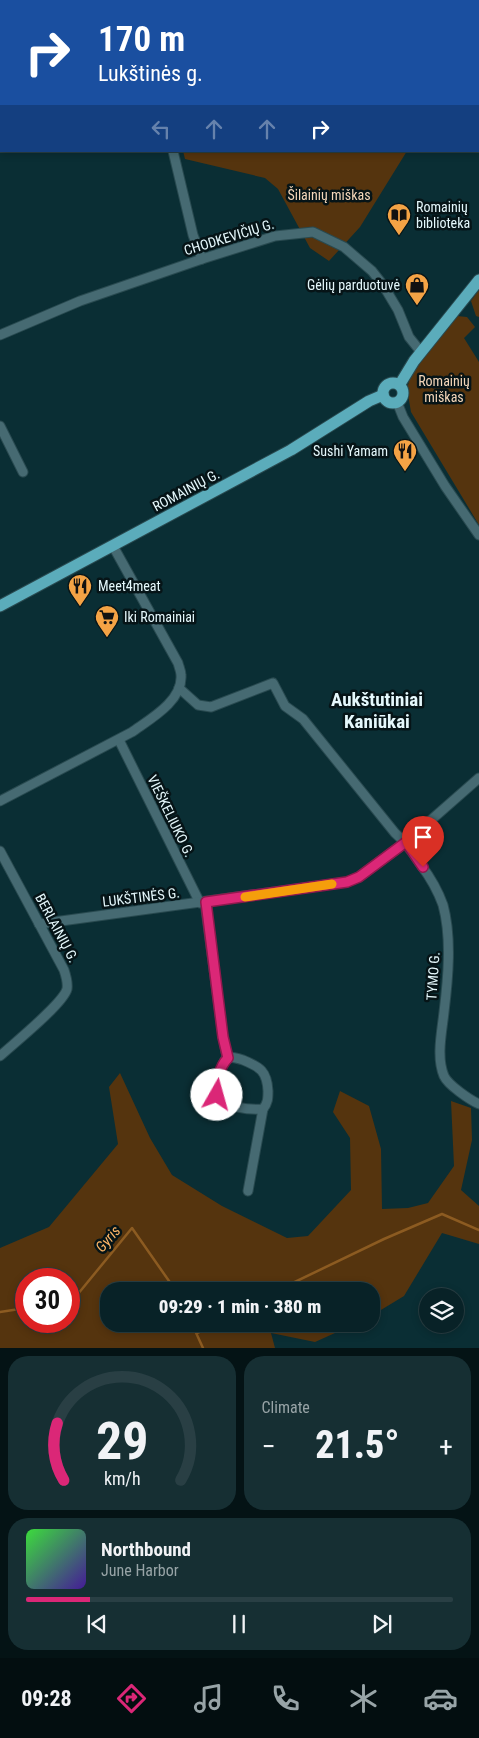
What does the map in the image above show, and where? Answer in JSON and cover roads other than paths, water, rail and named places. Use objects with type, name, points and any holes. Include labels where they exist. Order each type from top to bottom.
[{"type":"main road","points":[[400,384],[421,352],[479,280]]},
{"type":"main road","points":[[389,383],[400,384],[404,390],[403,397],[397,402],[390,403],[383,395],[384,388],[389,383]]},
{"type":"main road","name":"ROMAINIŲ G.","points":[[0,606],[291,450],[369,401],[383,395]]},
{"type":"street","points":[[173,152],[192,235],[202,259]]},
{"type":"street","name":"CHODKEVIČIŲ G.","points":[[0,335],[80,301],[202,259],[275,236],[313,232],[344,247],[372,271],[398,310],[409,337],[421,352]]},
{"type":"street","points":[[397,402],[403,417],[445,486],[479,535]]},
{"type":"street","points":[[0,426],[23,472]]},
{"type":"street","points":[[0,801],[119,740],[152,718],[174,697],[179,688],[181,675],[178,664],[113,546]]},
{"type":"street","name":"TYMO G.","points":[[179,688],[198,705],[211,706],[273,683],[285,706],[307,724],[395,833],[406,842],[432,880],[443,906],[449,946],[440,1062],[444,1078],[468,1099],[479,1104]]},
{"type":"street","name":"VIEŠKELIUKO G.","points":[[119,740],[203,903],[223,1037],[228,1058]]},
{"type":"street","name":"LUKŠTINĖS G.","points":[[39,924],[347,882],[359,877],[406,842],[479,778]]},
{"type":"street","name":"BERLAINIŲ G.","points":[[0,851],[64,970],[66,978],[66,991],[63,997],[0,1056]]},
{"type":"street","points":[[248,1191],[263,1109],[268,1100],[268,1082],[264,1072],[258,1066],[234,1057],[228,1058],[221,1066],[217,1088],[217,1095],[220,1100],[234,1107],[252,1110],[263,1109]]},
{"type":"waterway","points":[[295,1282],[384,1239],[442,1214],[479,1230]]},
{"type":"waterway","name":"Gyris","points":[[80,1291],[132,1228],[170,1282]]},
{"type":"waterway","name":"Gyris","points":[[0,1312],[15,1310]]},
{"type":"waterway","name":"Gyris","points":[[196,1332],[203,1348]]},
{"type":"place","name":"Romainių biblioteka","points":[[399,236]]},
{"type":"place","name":"Gėlių parduotuvė","points":[[417,306]]},
{"type":"place","name":"Sushi Yamam","points":[[405,472]]},
{"type":"place","name":"Meet4meat","points":[[80,607]]},
{"type":"place","name":"Iki Romainiai","points":[[107,638]]},
{"type":"district","name":"Aukštutiniai Kaniūkai","points":[[377,710]]},
{"type":"park label","name":"Šilainių miškas","points":[[329,195]]},
{"type":"park label","name":"Romainių miškas","points":[[444,390]]}]
